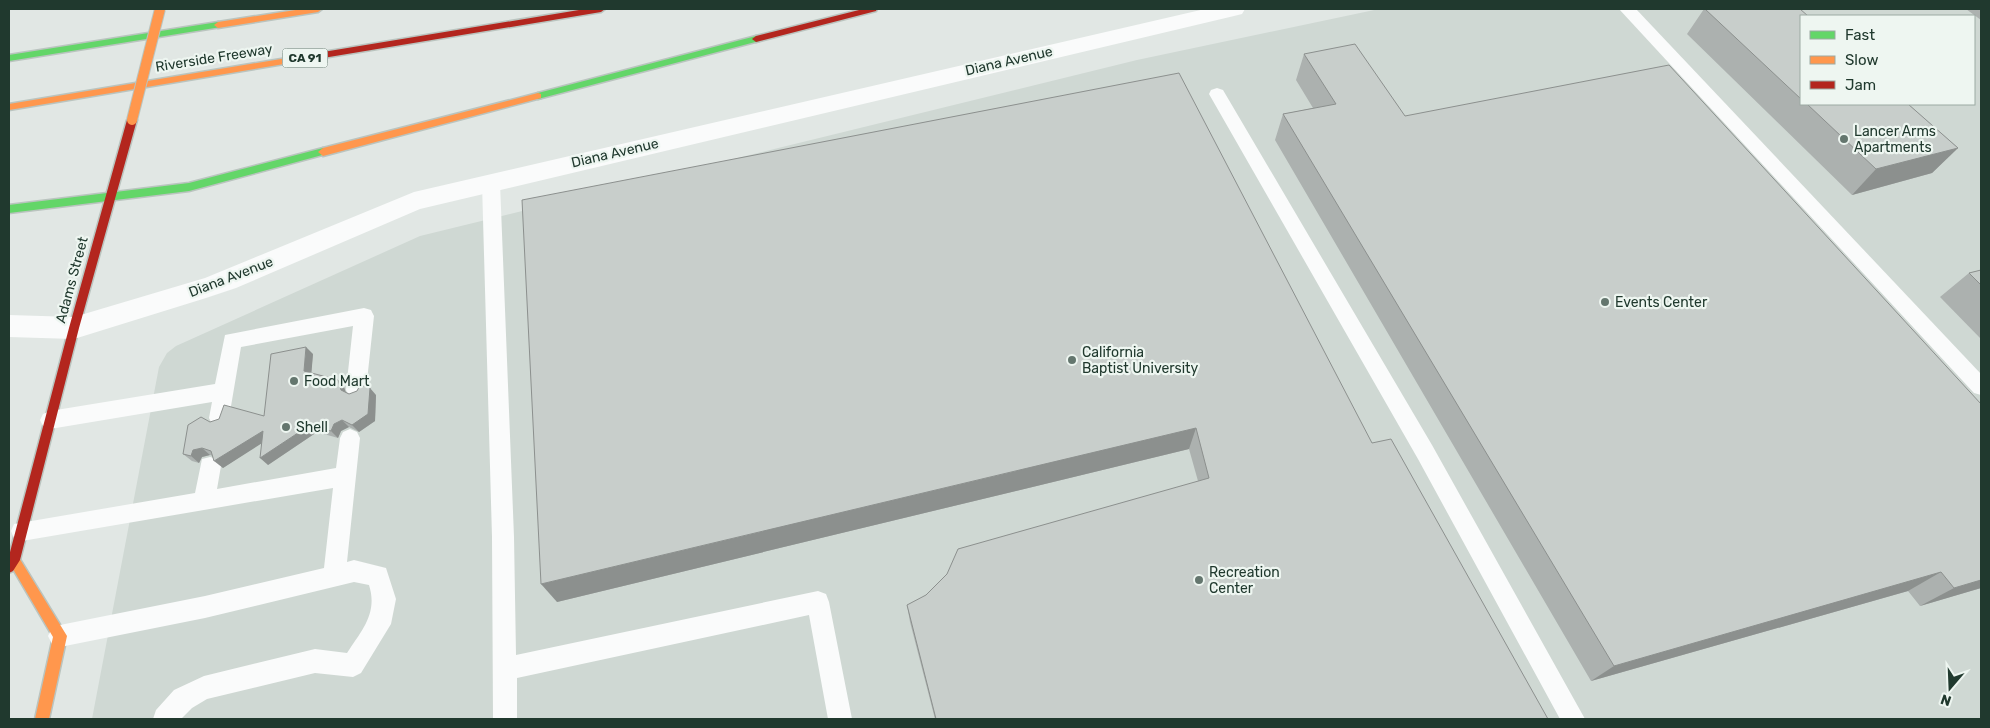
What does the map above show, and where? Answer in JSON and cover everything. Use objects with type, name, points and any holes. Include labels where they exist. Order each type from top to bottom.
[{"type":"main road","name":"Adams Street","points":[[60,636],[11,564],[22,531],[74,328],[132,120],[160,9]]},
{"type":"main road","points":[[9,58],[318,9]]},
{"type":"main road","name":"Riverside Freeway","points":[[9,107],[602,9]]},
{"type":"main road","points":[[9,209],[189,187],[874,9]]},
{"type":"main road","points":[[42,719],[60,636]]},
{"type":"street","name":"Diana Avenue","points":[[9,326],[74,328],[227,281],[414,201],[1234,9]]},
{"type":"lane","points":[[1627,9],[1981,387]]},
{"type":"lane","points":[[1217,94],[1426,452],[1573,719]]},
{"type":"lane","points":[[491,183],[503,537],[505,719]]},
{"type":"lane","points":[[219,418],[232,342],[364,316],[356,390]]},
{"type":"lane","points":[[50,420],[223,391]]},
{"type":"lane","points":[[334,576],[350,438]]},
{"type":"lane","points":[[204,501],[210,466]]},
{"type":"lane","points":[[22,531],[346,476]]},
{"type":"lane","points":[[60,636],[205,607],[354,571],[378,576],[385,599],[379,624],[353,665],[315,661],[204,688],[183,699],[166,719]]},
{"type":"lane","points":[[504,669],[818,602],[840,719]]},
{"type":"shaded area","name":"California Baptist University","points":[[1379,9],[1981,9],[1981,719],[92,719],[159,367],[167,353],[176,346],[420,236],[1137,60]]},
{"type":"building","points":[[1705,9],[1800,9],[1807,15],[1800,15],[1800,98]]},
{"type":"building","name":"Events Center","points":[[1355,44],[1405,116],[1669,65],[1981,404],[1981,580],[1954,588],[1941,572],[1614,666],[1283,114],[1336,104],[1304,54]]},
{"type":"building","points":[[1179,73],[1372,443],[1391,439],[1548,719],[936,719],[907,605],[926,595],[947,574],[958,549],[1209,478],[1196,428],[541,584],[522,200]]},
{"type":"building","points":[[1808,105],[1909,105],[1958,148],[1876,169]]},
{"type":"building","points":[[1981,270],[1981,285],[1969,273]]},
{"type":"building","points":[[306,347],[304,371],[338,380],[341,390],[349,394],[357,391],[360,385],[370,388],[368,414],[352,425],[342,420],[334,424],[331,431],[310,425],[260,458],[263,431],[214,461],[211,451],[202,448],[193,450],[191,456],[183,454],[188,425],[201,417],[210,422],[219,419],[224,405],[264,416],[271,354]]},
{"type":"traffic: fast","points":[[9,58],[218,25]]},
{"type":"traffic: fast","points":[[538,96],[756,39]]},
{"type":"traffic: fast","points":[[9,209],[189,187],[323,152]]},
{"type":"traffic: slow","points":[[132,120],[160,9]]},
{"type":"traffic: slow","points":[[218,25],[318,9]]},
{"type":"traffic: slow","points":[[9,107],[323,55]]},
{"type":"traffic: slow","points":[[323,152],[538,96]]},
{"type":"traffic: slow","points":[[14,560],[60,636],[42,719]]},
{"type":"traffic: jam","points":[[323,55],[601,9]]},
{"type":"traffic: jam","points":[[756,39],[873,9]]},
{"type":"traffic: jam","points":[[9,567],[14,560],[74,328],[132,120]]},
{"type":"place","name":"Lancer Arms Apartments","points":[[1844,139]]},
{"type":"place","name":"Events Center","points":[[1605,302]]},
{"type":"place","name":"California Baptist University","points":[[1072,360]]},
{"type":"place","name":"Food Mart","points":[[294,381]]},
{"type":"place","name":"Shell","points":[[286,427]]},
{"type":"place","name":"Recreation Center","points":[[1199,580]]}]
